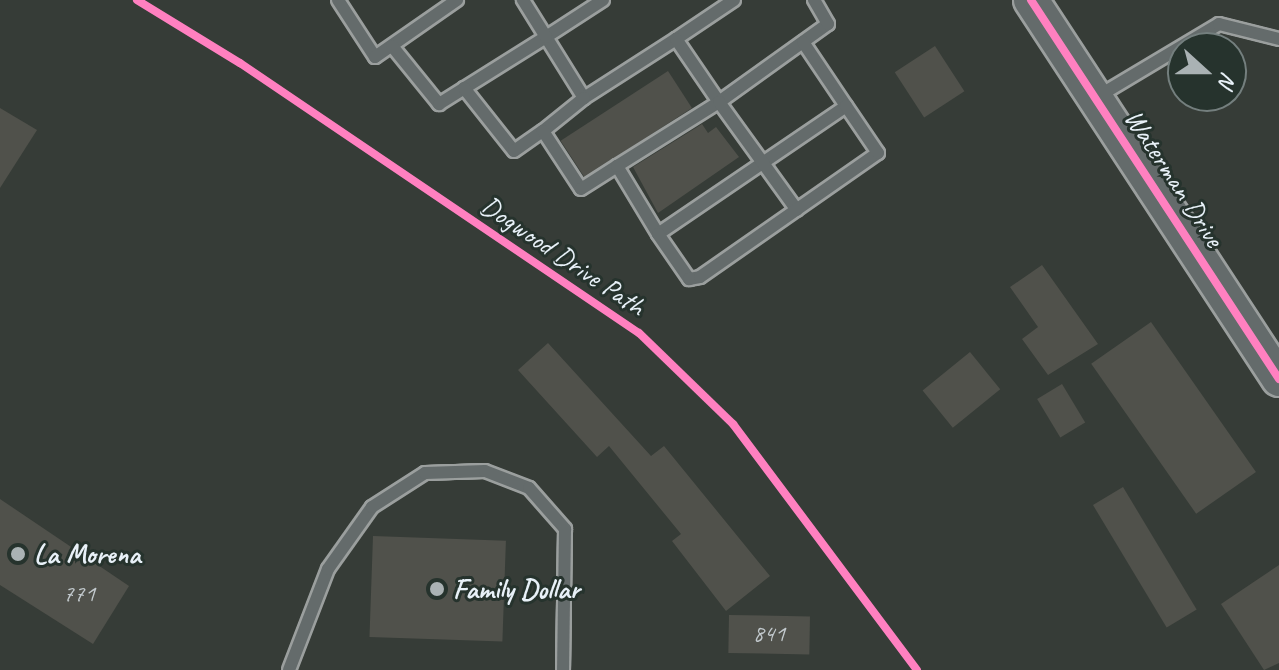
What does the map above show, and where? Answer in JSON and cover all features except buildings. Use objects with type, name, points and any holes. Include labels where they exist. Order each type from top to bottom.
[{"type":"street","name":"Waterman Drive","points":[[1031,0],[1279,379]]},
{"type":"lane","points":[[338,0],[375,57],[457,0]]},
{"type":"lane","points":[[523,0],[584,98]]},
{"type":"lane","points":[[392,46],[439,104],[603,0]]},
{"type":"lane","points":[[464,88],[514,151],[584,98],[734,0]]},
{"type":"lane","points":[[543,131],[581,189],[719,102],[828,24],[814,0]]},
{"type":"lane","points":[[1096,98],[1219,24],[1279,39]]},
{"type":"lane","points":[[676,39],[797,210]]},
{"type":"lane","points":[[617,166],[689,279],[797,210],[878,153],[803,42]]},
{"type":"lane","points":[[658,234],[846,106]]},
{"type":"lane","points":[[289,670],[328,569],[372,507],[425,473],[485,471],[529,488],[565,529],[563,670]]},
{"type":"cycle path","name":"Dogwood Drive Path","points":[[137,0],[240,63],[639,333],[733,424],[917,670]]},
{"type":"cycle path","points":[[1031,0],[1279,379]]},
{"type":"place","name":"La Morena","points":[[18,554]]},
{"type":"place","name":"Family Dollar","points":[[437,589]]}]
